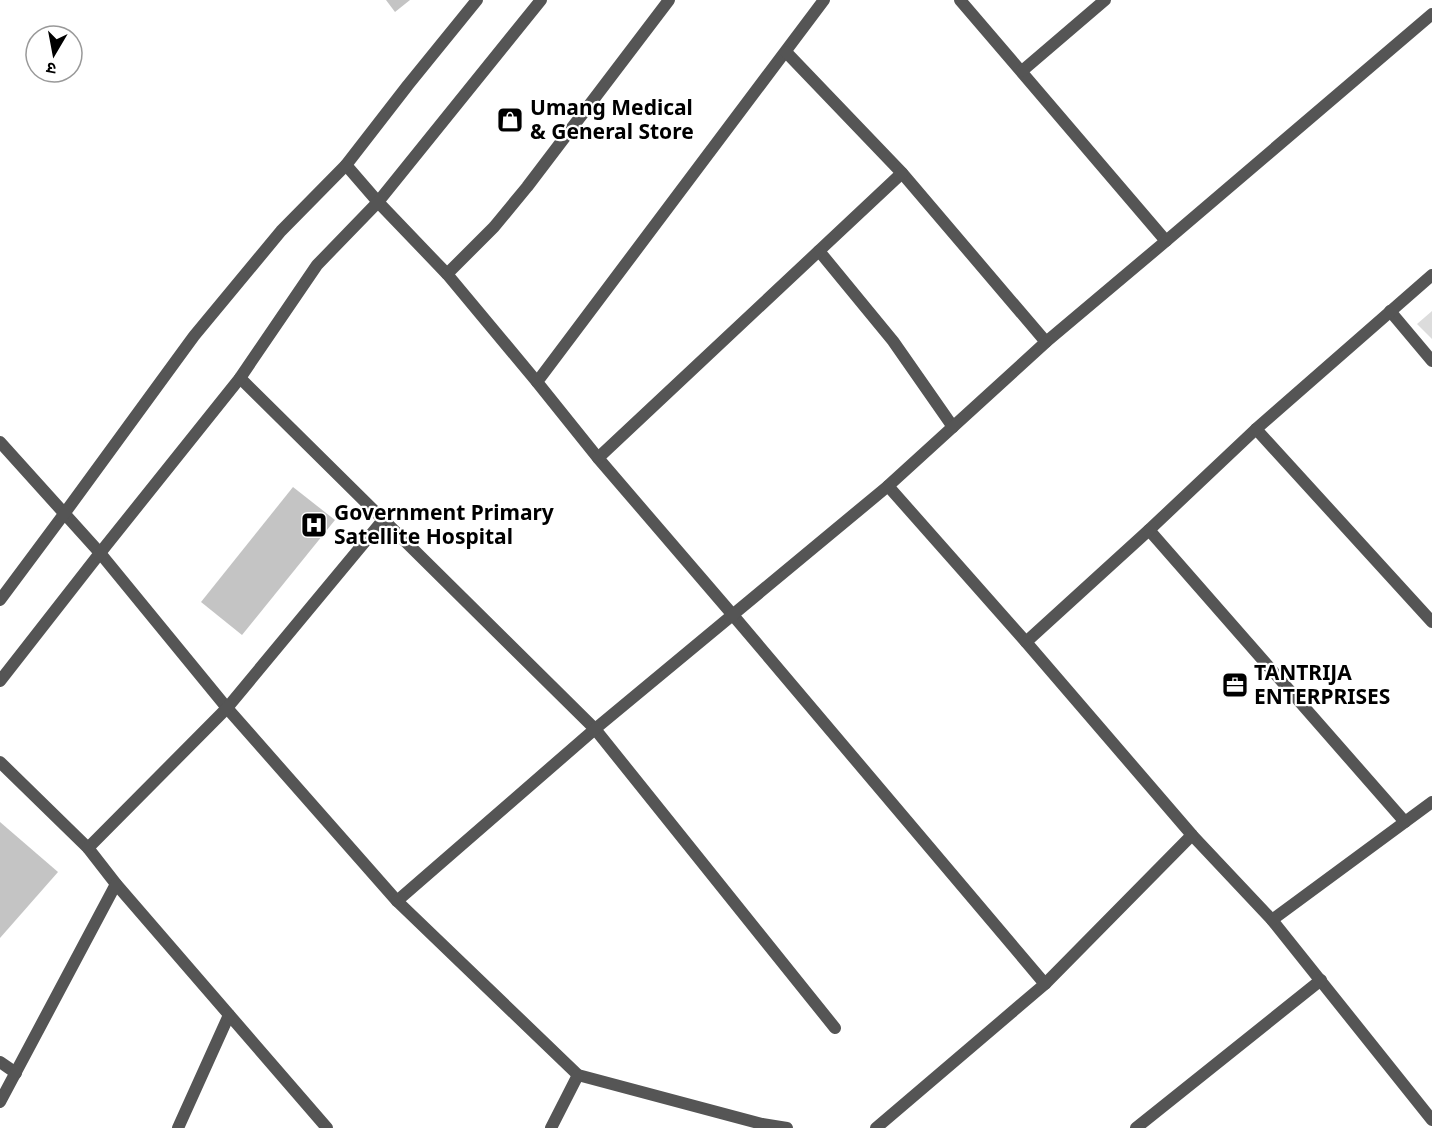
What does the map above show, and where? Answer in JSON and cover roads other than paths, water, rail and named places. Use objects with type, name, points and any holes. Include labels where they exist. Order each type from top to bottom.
[{"type":"street","points":[[0,600],[194,336],[281,231],[346,165],[477,0]]},
{"type":"street","points":[[0,681],[240,378],[317,265],[378,202],[541,0]]},
{"type":"street","points":[[447,274],[494,227],[527,187],[669,0]]},
{"type":"street","points":[[537,382],[824,0]]},
{"type":"street","points":[[960,0],[1166,241]]},
{"type":"street","points":[[1022,71],[1105,0]]},
{"type":"street","points":[[398,901],[595,729],[888,486],[1046,342],[1432,14]]},
{"type":"street","points":[[786,52],[902,173],[1046,342]]},
{"type":"street","points":[[346,165],[447,274],[598,458],[1045,984]]},
{"type":"street","points":[[598,458],[902,173]]},
{"type":"street","points":[[819,251],[893,342],[953,427]]},
{"type":"street","points":[[1026,642],[1256,429],[1432,275]]},
{"type":"street","points":[[1390,311],[1432,361]]},
{"type":"street","points":[[240,378],[595,729],[835,1028]]},
{"type":"street","points":[[1256,429],[1432,622]]},
{"type":"street","points":[[0,442],[100,553],[227,708],[398,901],[578,1075],[761,1126],[787,1128]]},
{"type":"street","points":[[888,486],[1192,835],[1272,920],[1432,1120]]},
{"type":"street","points":[[88,848],[227,708],[383,520]]},
{"type":"street","points":[[1149,530],[1405,822]]},
{"type":"street","points":[[0,762],[88,848],[116,885],[327,1128]]},
{"type":"street","points":[[1272,920],[1432,802]]},
{"type":"street","points":[[876,1128],[1045,984],[1192,835]]},
{"type":"street","points":[[0,1102],[116,885]]},
{"type":"street","points":[[1136,1128],[1322,980]]},
{"type":"street","points":[[178,1128],[229,1015]]},
{"type":"street","points":[[0,1062],[16,1073]]},
{"type":"street","points":[[551,1128],[578,1075]]},
{"type":"place","name":"Umang Medical & General Store","points":[[510,120]]},
{"type":"place","name":"Government Primary Satellite Hospital","points":[[314,525]]},
{"type":"place","name":"TANTRIJA ENTERPRISES","points":[[1235,685]]}]
